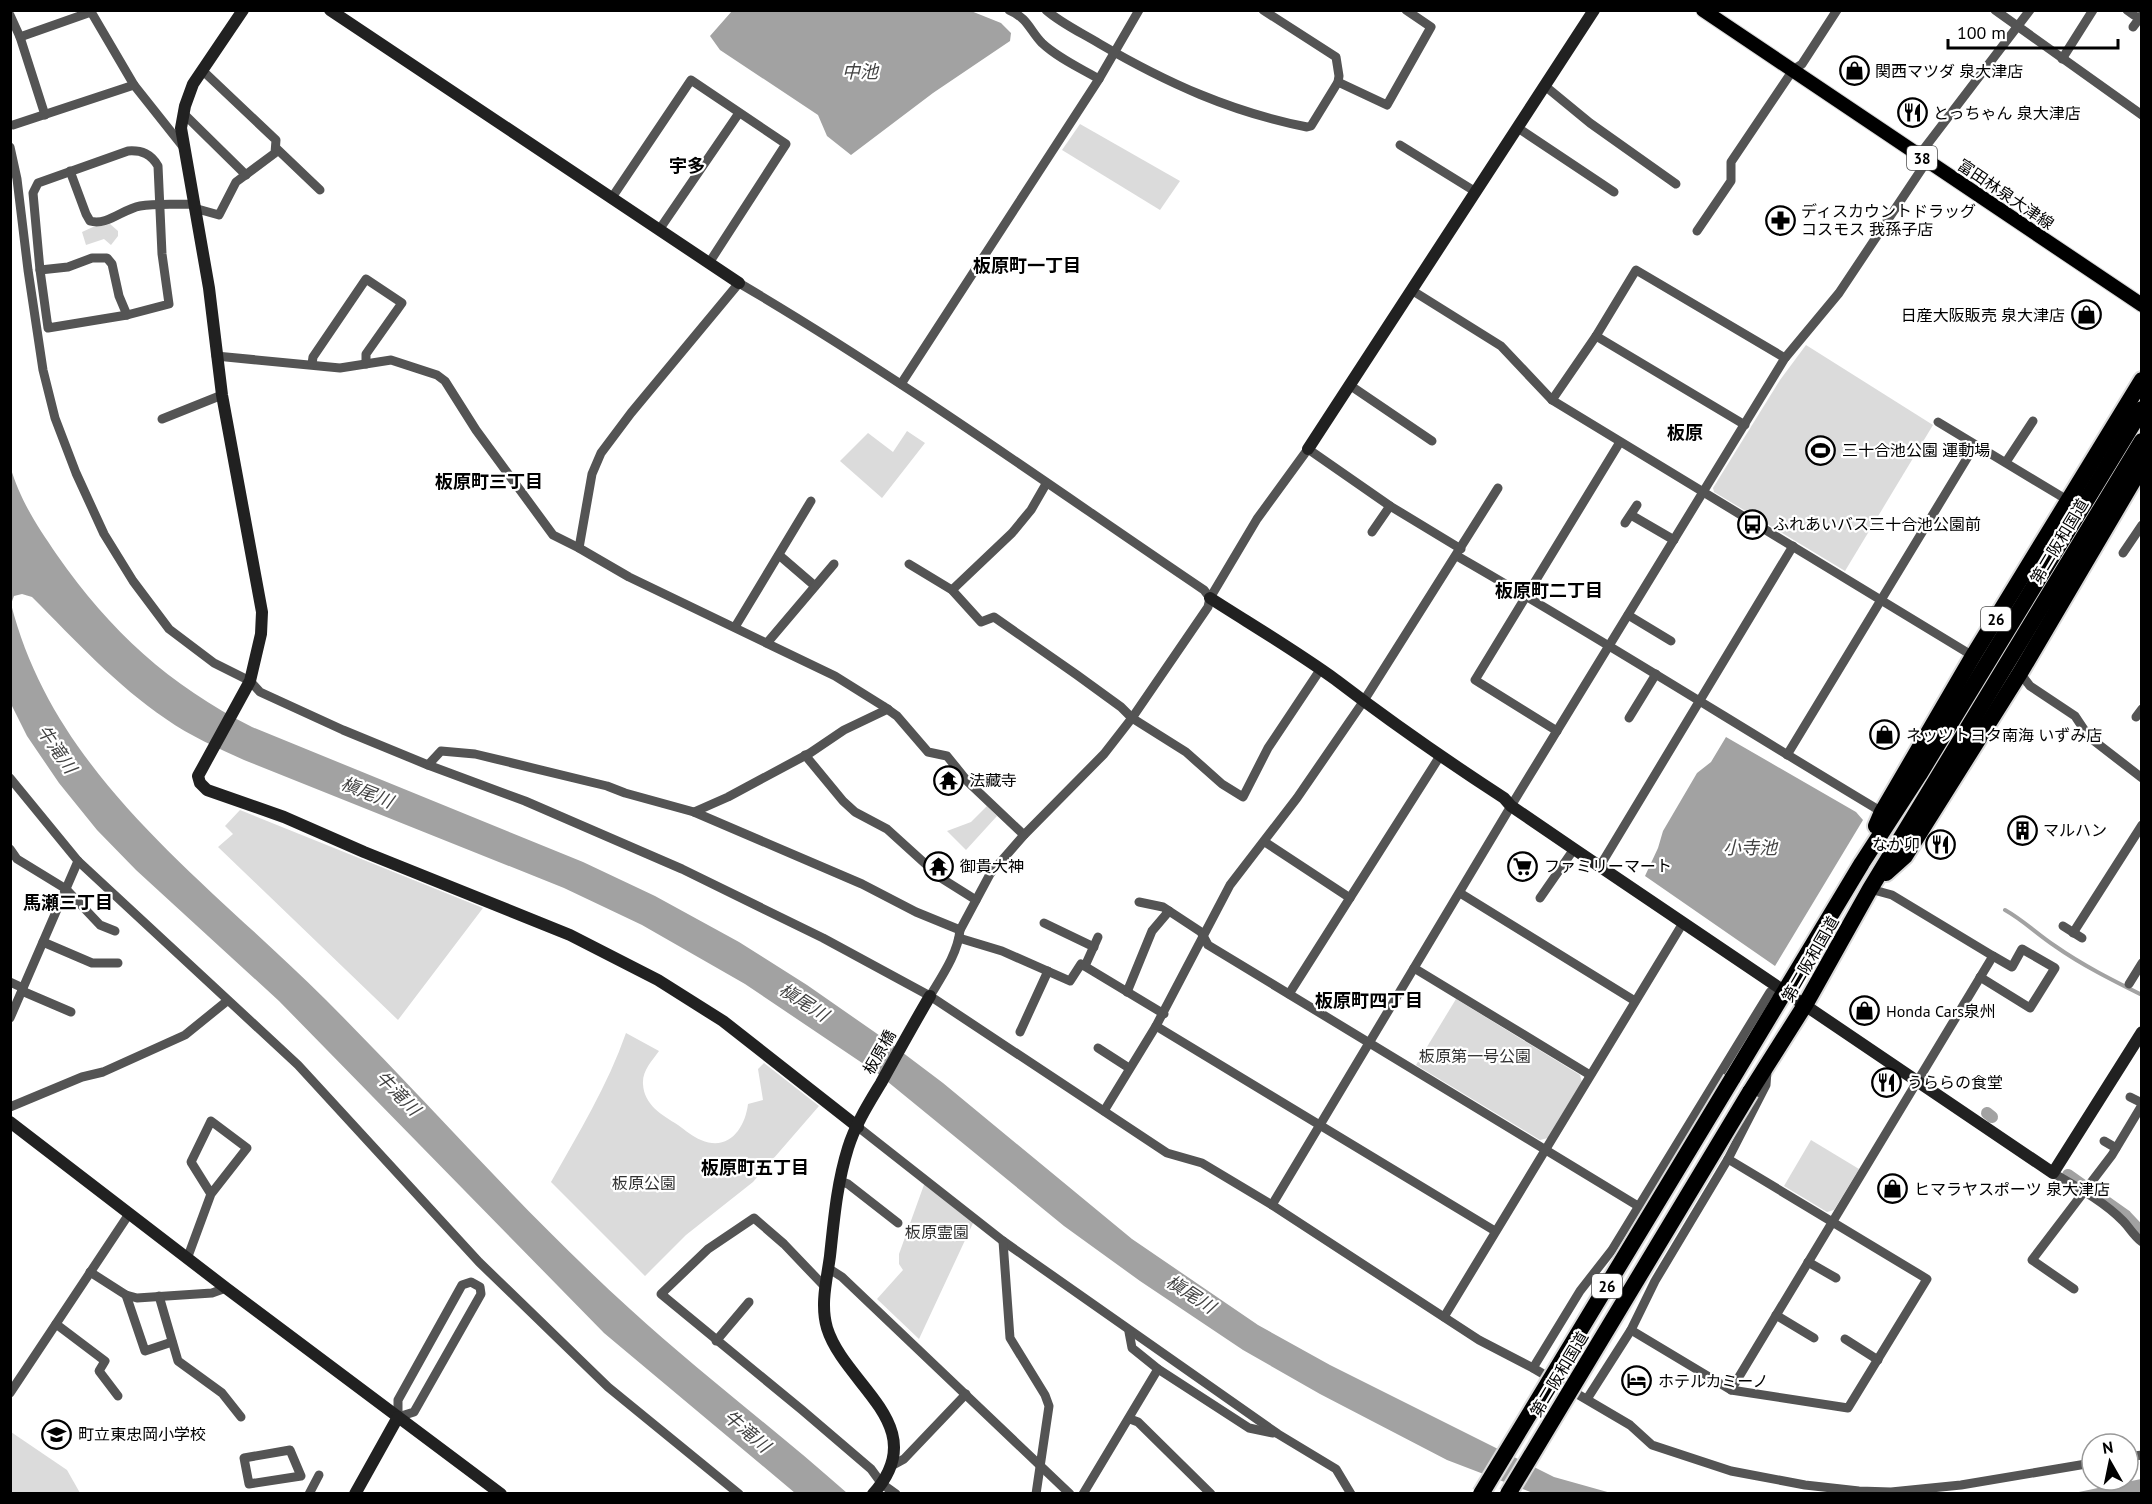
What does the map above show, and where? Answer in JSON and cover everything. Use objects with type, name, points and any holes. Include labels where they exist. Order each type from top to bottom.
[{"type":"highway","name":"第二阪和国道","points":[[1862,863],[1882,812],[1973,656],[2142,380]]},
{"type":"highway","name":"第二阪和国道","points":[[1508,1494],[1750,1092],[1805,1005],[1871,887],[1926,779],[2142,409]]},
{"type":"highway","name":"第二阪和国道","points":[[1481,1494],[1862,863],[1926,779],[2142,441]]},
{"type":"highway","name":"26","points":[[1871,887],[1905,856],[2020,673],[2142,466]]},
{"type":"main road","name":"富田林泉大津線","points":[[1703,10],[2142,305]]},
{"type":"street","points":[[243,10],[193,84],[181,128],[209,288],[222,395],[262,612],[261,634],[248,685],[198,776],[200,783],[207,790],[284,817],[364,852],[559,930],[658,980],[723,1021],[1003,1241],[1129,1332],[1278,1434],[1336,1468],[1351,1494]]},
{"type":"street","points":[[330,10],[659,231],[901,384],[1204,590],[1210,598],[1320,670],[1440,756],[1504,798],[1511,806],[1784,992],[2053,1173],[2085,1188],[2124,1222],[2132,1235],[2142,1242]]},
{"type":"street","points":[[1008,10],[1016,13],[1032,28],[1041,42],[1099,79]]},
{"type":"street","points":[[1046,10],[1158,77],[1265,119],[1311,126],[1338,82],[1336,57],[1263,10]]},
{"type":"street","points":[[901,384],[1099,79],[1139,10]]},
{"type":"street","points":[[1338,82],[1387,105],[1431,27],[1406,10]]},
{"type":"street","points":[[930,996],[945,971],[959,934],[990,874],[1024,835],[1090,770],[1132,718],[1208,607],[1210,598],[1257,519],[1351,386],[1594,10]]},
{"type":"street","points":[[1697,231],[1731,181],[1731,162],[1793,70],[1802,64],[1838,10]]},
{"type":"street","points":[[1995,10],[2142,115]]},
{"type":"street","points":[[1272,1205],[1511,806],[1785,358],[1839,293],[1927,161],[1923,150],[2030,10]]},
{"type":"street","points":[[2062,59],[2093,10]]},
{"type":"street","points":[[20,37],[91,11],[134,86],[184,148]]},
{"type":"street","points":[[2133,27],[2134,13]]},
{"type":"street","points":[[10,15],[20,37],[45,115]]},
{"type":"street","points":[[70,171],[90,221],[108,220],[140,206],[160,205],[194,206],[219,215],[236,182],[275,153],[276,140],[202,70]]},
{"type":"street","points":[[611,199],[691,80],[786,144],[709,263]]},
{"type":"street","points":[[13,125],[134,86]]},
{"type":"street","points":[[1545,86],[1587,127],[1633,154],[1664,182],[1676,184]]},
{"type":"street","points":[[659,231],[739,112]]},
{"type":"street","points":[[184,114],[246,175]]},
{"type":"street","points":[[1518,128],[1614,192]]},
{"type":"street","points":[[1400,145],[1476,192]]},
{"type":"street","points":[[1415,154],[1422,145]]},
{"type":"street","points":[[10,147],[17,178],[43,370],[55,418],[76,473],[104,534],[133,581],[169,629],[248,685],[343,730],[525,801],[682,869],[824,938],[930,996],[1167,1153],[1202,1164],[1272,1205],[1479,1340],[1533,1368],[1630,1425],[1652,1445],[1731,1471],[1804,1485],[1859,1491],[1910,1491],[2080,1465]]},
{"type":"street","points":[[276,148],[320,190]]},
{"type":"street","points":[[128,151],[139,151],[154,160],[158,166],[163,266],[168,304],[128,315],[48,328],[33,193],[38,183],[70,171],[128,151]]},
{"type":"street","points":[[1626,163],[1633,154]]},
{"type":"street","points":[[40,270],[68,267],[92,258],[107,258],[112,264],[119,296],[128,315]]},
{"type":"street","points":[[1552,400],[1596,336],[1636,270],[1785,358]]},
{"type":"street","points":[[312,364],[312,357],[366,279],[402,303],[366,354],[366,364]]},
{"type":"street","points":[[579,548],[592,474],[601,453],[631,413],[739,283]]},
{"type":"street","points":[[1413,291],[1501,346],[1552,400],[1973,656]]},
{"type":"street","points":[[1596,336],[1744,425]]},
{"type":"street","points":[[216,356],[340,368],[391,360],[437,375],[445,381],[476,430],[553,535],[629,577],[835,676],[888,709],[897,716],[928,752],[947,756],[968,782],[1024,835]]},
{"type":"street","points":[[1351,386],[1432,441]]},
{"type":"street","points":[[162,419],[222,395]]},
{"type":"street","points":[[2006,462],[2033,421]]},
{"type":"street","points":[[1938,422],[2069,501]]},
{"type":"street","points":[[1557,731],[1475,680],[1620,442]]},
{"type":"street","points":[[1787,755],[1975,445]]},
{"type":"street","points":[[1308,449],[1527,596],[1882,812]]},
{"type":"street","points":[[952,590],[1012,533],[1031,510],[1046,484]]},
{"type":"street","points":[[1104,1111],[1164,1014],[1230,885],[1265,842],[1363,702],[1498,488]]},
{"type":"street","points":[[735,627],[811,501]]},
{"type":"street","points":[[1625,524],[1637,505]]},
{"type":"street","points":[[1372,532],[1390,506]]},
{"type":"street","points":[[1631,515],[1674,540]]},
{"type":"street","points":[[2122,553],[2142,525]]},
{"type":"street","points":[[1600,867],[1792,546]]},
{"type":"street","points":[[779,555],[815,586]]},
{"type":"street","points":[[767,643],[834,564]]},
{"type":"street","points":[[909,564],[952,590],[981,622],[994,617],[1121,707],[1132,718],[1186,752],[1222,784],[1243,797],[1268,748],[1320,670]]},
{"type":"street","points":[[1628,615],[1671,641]]},
{"type":"street","points":[[2020,673],[2030,686],[2075,716],[2089,737],[2142,778]]},
{"type":"street","points":[[1629,718],[1656,674]]},
{"type":"street","points":[[694,812],[728,797],[805,755],[844,730],[888,709]]},
{"type":"street","points":[[428,765],[441,751],[475,754],[607,786],[694,812],[862,884],[959,934],[1070,981],[1081,964],[1164,1014]]},
{"type":"street","points":[[805,755],[855,812],[887,829],[941,878],[976,900]]},
{"type":"street","points":[[1289,994],[1440,756]]},
{"type":"street","points":[[10,778],[78,861],[298,1065],[479,1262],[608,1387],[739,1494]]},
{"type":"street","points":[[2073,933],[2142,825]]},
{"type":"street","points":[[1265,842],[1350,898]]},
{"type":"street","points":[[2115,846],[2124,852]]},
{"type":"street","points":[[10,849],[17,859],[66,889],[100,925],[115,931]]},
{"type":"street","points":[[1540,898],[1574,849]]},
{"type":"street","points":[[10,1018],[78,861]]},
{"type":"street","points":[[2088,886],[2098,893]]},
{"type":"street","points":[[1871,887],[1892,895],[2012,967],[2022,949],[2055,968],[2030,1008],[1980,977]]},
{"type":"street","points":[[1460,893],[1635,1001]]},
{"type":"street","points":[[1139,902],[1156,904],[1169,911],[1201,932],[1208,945],[1638,1206]]},
{"type":"street","points":[[1127,992],[1152,931],[1169,911]]},
{"type":"street","points":[[1044,923],[1094,947]]},
{"type":"street","points":[[1444,1317],[1683,923]]},
{"type":"street","points":[[2063,926],[2082,938]]},
{"type":"street","points":[[1085,966],[1098,937]]},
{"type":"street","points":[[43,942],[92,963],[118,963]]},
{"type":"street","points":[[1731,1390],[1993,956]]},
{"type":"street","points":[[2129,984],[2142,963]]},
{"type":"street","points":[[1414,968],[1590,1075]]},
{"type":"street","points":[[1020,1032],[1048,971]]},
{"type":"street","points":[[10,982],[70,1011]]},
{"type":"street","points":[[1533,1368],[1580,1291],[1612,1250],[1770,992],[1784,992]]},
{"type":"street","name":"板原橋","points":[[893,1465],[894,1441],[889,1425],[877,1401],[839,1354],[827,1328],[824,1304],[840,1181],[848,1146],[866,1109],[930,996]]},
{"type":"street","points":[[10,1107],[82,1077],[103,1072],[185,1035],[227,1001]]},
{"type":"street","points":[[1156,1026],[1495,1231]]},
{"type":"street","points":[[2053,1173],[2142,1032]]},
{"type":"street","points":[[1098,1048],[1129,1068]]},
{"type":"street","points":[[1587,1399],[1631,1330],[1655,1281],[1728,1159],[1767,1085],[1767,1065]]},
{"type":"street","points":[[2074,1289],[2032,1260],[2116,1148],[2142,1104],[2130,1097]]},
{"type":"street","points":[[187,1259],[211,1194],[247,1148],[211,1121],[191,1162],[211,1194]]},
{"type":"street","points":[[10,1122],[187,1259],[501,1494]]},
{"type":"street","points":[[2104,1141],[2116,1148]]},
{"type":"street","points":[[1631,1330],[1731,1390],[1848,1408],[1928,1279],[1728,1159]]},
{"type":"street","points":[[840,1181],[848,1184],[898,1223]]},
{"type":"street","points":[[10,1393],[129,1214]]},
{"type":"street","points":[[883,1225],[890,1216]]},
{"type":"street","points":[[826,1288],[784,1244],[754,1218],[708,1249],[661,1294],[871,1469],[878,1489]]},
{"type":"street","points":[[2047,1239],[2057,1245]]},
{"type":"street","points":[[1003,1241],[1010,1338],[1045,1395],[1049,1406],[1036,1494]]},
{"type":"street","points":[[1808,1262],[1836,1278]]},
{"type":"street","points":[[828,1268],[842,1277],[1070,1494]]},
{"type":"street","points":[[90,1272],[126,1295],[137,1298],[212,1293],[226,1288]]},
{"type":"street","points":[[2054,1288],[2061,1279]]},
{"type":"street","points":[[355,1494],[398,1417],[398,1400],[462,1285],[471,1281],[480,1287],[481,1294],[414,1412],[398,1417]]},
{"type":"street","points":[[126,1295],[145,1351],[172,1342]]},
{"type":"street","points":[[159,1296],[178,1361],[222,1393],[241,1417]]},
{"type":"street","points":[[716,1341],[749,1302]]},
{"type":"street","points":[[1776,1315],[1814,1338]]},
{"type":"street","points":[[56,1324],[105,1361],[99,1371],[118,1396]]},
{"type":"street","points":[[1129,1332],[1132,1348],[1158,1369],[1249,1428],[1278,1434]]},
{"type":"street","points":[[1845,1339],[1878,1360]]},
{"type":"street","points":[[1083,1494],[1158,1369]]},
{"type":"street","points":[[878,1489],[893,1465],[904,1459],[966,1394]]},
{"type":"street","points":[[1130,1419],[1138,1422],[1211,1494]]},
{"type":"street","points":[[301,1476],[249,1484],[244,1458],[290,1450],[301,1476],[307,1494]]},
{"type":"street","points":[[307,1494],[319,1476]]},
{"type":"street","points":[[878,1489],[896,1494]]},
{"type":"green space","points":[[1080,124],[1180,181],[1160,210],[1062,150]]},
{"type":"green space","points":[[110,224],[118,231],[118,236],[111,245],[104,239],[86,245],[82,232]]},
{"type":"green space","points":[[1806,345],[1933,425],[1845,571],[1714,492],[1713,488],[1780,380]]},
{"type":"green space","points":[[907,431],[925,443],[882,498],[840,461],[868,433],[893,452]]},
{"type":"green space","points":[[987,806],[997,816],[966,850],[947,831],[971,822]]},
{"type":"green space","points":[[240,810],[483,908],[398,1020],[218,847],[233,834],[225,826]]},
{"type":"green space","name":"板原第一号公園","points":[[1456,999],[1580,1075],[1582,1082],[1548,1138],[1540,1140],[1416,1065]]},
{"type":"green space","name":"板原公園","points":[[626,1033],[659,1051],[648,1066],[643,1079],[644,1091],[650,1104],[701,1140],[720,1143],[734,1136],[743,1121],[748,1104],[763,1100],[758,1069],[764,1063],[819,1106],[753,1182],[686,1235],[645,1276],[551,1182],[601,1090]]},
{"type":"green space","points":[[1811,1140],[1859,1169],[1834,1210],[1827,1212],[1784,1186]]},
{"type":"green space","name":"板原霊園","points":[[925,1182],[974,1221],[919,1339],[877,1299],[903,1270],[899,1264],[899,1254]]},
{"type":"green space","points":[[11,1432],[67,1470],[80,1493],[11,1493]]},
{"type":"water","name":"中池","points":[[732,11],[971,11],[1001,23],[1011,33],[1010,41],[933,93],[851,155],[827,136],[818,115],[720,50],[710,36]]},
{"type":"water","points":[[10,466],[19,491],[42,533],[98,608],[143,654],[222,711],[252,727],[583,862],[655,896],[739,942],[807,985],[886,1040],[943,1083],[1132,1239],[1258,1325],[1330,1365],[1554,1477],[1611,1493],[1533,1493],[1447,1460],[1320,1394],[1243,1350],[1140,1281],[1064,1226],[877,1073],[745,984],[642,925],[564,888],[244,760],[194,736],[166,719],[130,692],[32,597],[22,594],[14,596],[11,604],[32,666],[62,722],[98,774],[185,868],[326,1000],[590,1272],[657,1333],[847,1493],[795,1493],[604,1333],[279,1001],[136,870],[97,830],[59,783],[27,736],[11,704]]},
{"type":"water","name":"小寺池","points":[[1726,737],[1856,812],[1863,820],[1775,966],[1645,876],[1663,831],[1697,773],[1711,762]]},
{"type":"water","points":[[2140,1479],[2141,1493],[2074,1493],[2140,1492]]},
{"type":"waterway","points":[[2005,910],[2076,960],[2142,995]]},
{"type":"waterway","points":[[1987,1113],[1992,1117]]},
{"type":"waterway","points":[[2068,1175],[2126,1216],[2142,1233]]},
{"type":"place","name":"関西マツダ 泉大津店","points":[[1854,71]]},
{"type":"place","name":"とっちゃん 泉大津店","points":[[1912,113]]},
{"type":"place","name":"ディスカウントドラッグ コスモス 我孫子店","points":[[1780,220]]},
{"type":"place","name":"日産大阪販売 泉大津店","points":[[2086,315]]},
{"type":"place","name":"三十合池公園 運動場","points":[[1821,450]]},
{"type":"place","name":"ふれあいバス三十合池公園前","points":[[1752,524]]},
{"type":"place","name":"ネッツトヨタ南海 いずみ店","points":[[1885,735]]},
{"type":"place","name":"法藏寺","points":[[948,780]]},
{"type":"place","name":"マルハン","points":[[2022,830]]},
{"type":"place","name":"なか卯","points":[[1941,844]]},
{"type":"place","name":"御貴大神","points":[[939,866]]},
{"type":"place","name":"ファミリーマート","points":[[1523,866]]},
{"type":"place","name":"Honda Cars泉州","points":[[1865,1011]]},
{"type":"place","name":"うららの食堂","points":[[1886,1082]]},
{"type":"place","name":"ヒマラヤスポーツ 泉大津店","points":[[1893,1189]]},
{"type":"place","name":"ホテルカミーノ","points":[[1637,1381]]},
{"type":"place","name":"町立東忠岡小学校","points":[[57,1434]]},
{"type":"district","name":"宇多","points":[[687,165]]},
{"type":"district","name":"板原町一丁目","points":[[1027,265]]},
{"type":"district","name":"板原","points":[[1685,432]]},
{"type":"district","name":"板原町三丁目","points":[[489,481]]},
{"type":"district","name":"板原町二丁目","points":[[1549,590]]},
{"type":"district","name":"馬瀬三丁目","points":[[68,902]]},
{"type":"district","name":"板原町四丁目","points":[[1369,1000]]},
{"type":"district","name":"板原町五丁目","points":[[755,1167]]},
{"type":"water label","name":"牛滝川","points":[[57,749]]},
{"type":"water label","name":"槇尾川","points":[[367,792]]},
{"type":"water label","name":"槇尾川","points":[[804,1002]]},
{"type":"water label","name":"牛滝川","points":[[398,1093]]},
{"type":"water label","name":"槇尾川","points":[[1191,1294]]},
{"type":"water label","name":"牛滝川","points":[[747,1431]]}]
